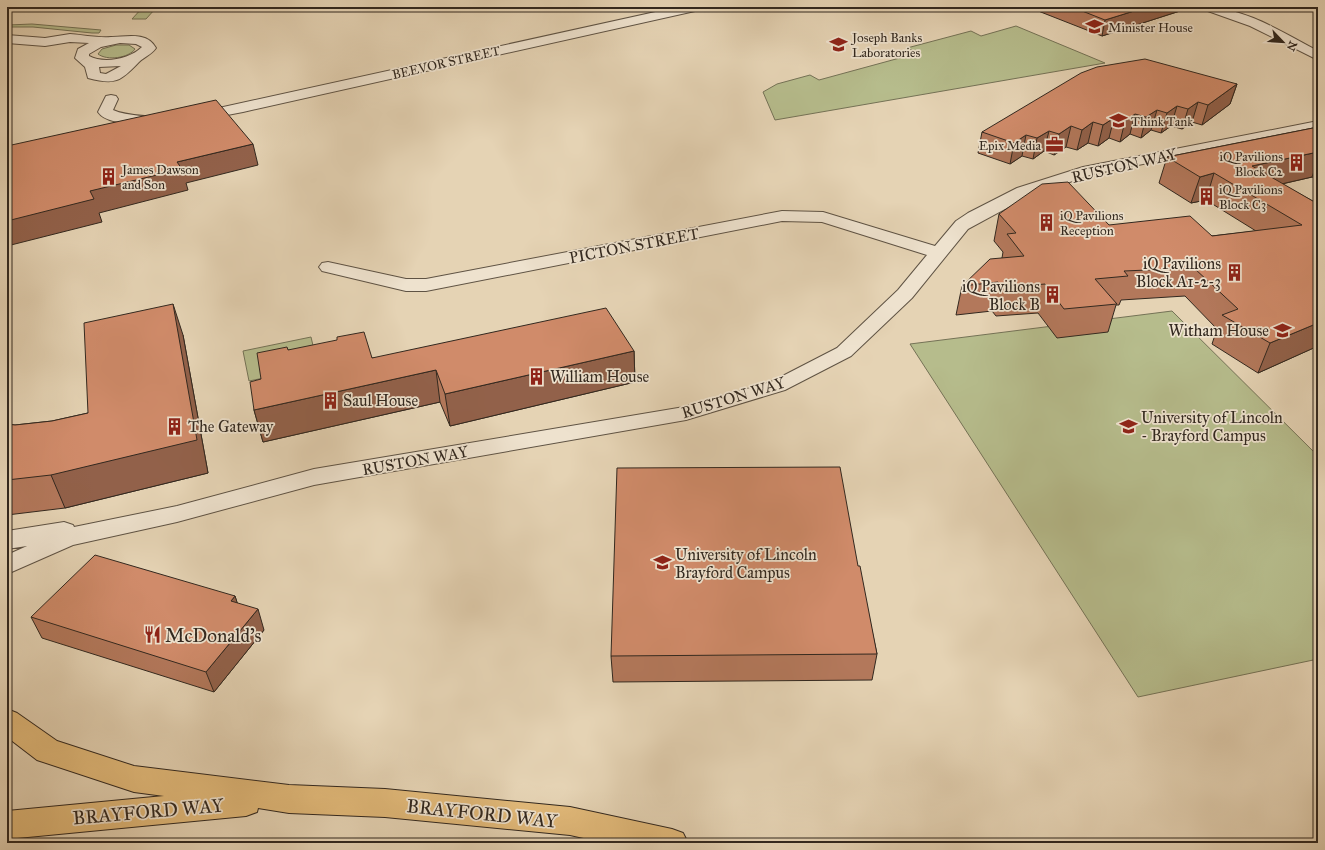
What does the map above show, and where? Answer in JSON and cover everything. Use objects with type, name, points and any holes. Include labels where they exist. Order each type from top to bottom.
[{"type":"main road","name":"BRAYFORD WAY","points":[[7,721],[47,750],[134,779],[289,799],[385,803],[570,821],[672,843]]},
{"type":"main road","name":"BRAYFORD WAY","points":[[7,824],[289,799]]},
{"type":"street","name":"BEEVOR STREET","points":[[111,99],[104,112],[119,118],[147,119],[169,124],[183,118],[243,108],[695,7]]},
{"type":"street","points":[[1209,7],[1254,23],[1318,56]]},
{"type":"street","points":[[7,39],[45,42],[70,38],[134,40],[147,44],[149,48],[125,70],[108,80],[93,75],[92,66],[81,55],[86,49],[112,40]]},
{"type":"street","points":[[45,42],[52,47],[71,52],[85,59],[107,63],[138,57]]},
{"type":"street","points":[[108,80],[107,92],[111,99],[141,108],[147,119]]},
{"type":"street","points":[[116,132],[120,128],[147,119]]},
{"type":"street","points":[[138,133],[147,119]]},
{"type":"street","name":"RUSTON WAY","points":[[7,565],[66,538],[105,528],[177,514],[314,477],[686,413],[778,386],[844,352],[905,294],[962,225],[974,217],[1023,192],[1088,170],[1318,125]]},
{"type":"street","name":"PICTON STREET","points":[[328,267],[406,285],[426,285],[782,216],[823,217],[938,253]]},
{"type":"street","name":"RUSTON WAY","points":[[7,540],[71,530],[105,528]]},
{"type":"green space","points":[[143,7],[155,7],[155,9],[146,19],[132,19]]},
{"type":"green space","points":[[32,24],[101,30],[99,33],[92,33],[33,27],[7,27],[8,25]]},
{"type":"green space","points":[[1016,26],[1105,63],[775,120],[763,92],[777,84],[810,75],[819,80],[918,53],[907,48],[971,31],[981,36]]},
{"type":"green space","points":[[116,45],[129,45],[135,49],[128,55],[118,58],[98,54],[102,49]]},
{"type":"green space","points":[[1172,311],[1318,456],[1318,659],[1138,697],[910,344]]},
{"type":"green space","points":[[311,337],[318,367],[249,381],[243,351]]},
{"type":"building","points":[[1072,7],[1147,7],[1105,20]]},
{"type":"building","points":[[1145,59],[1237,84],[1208,105],[1198,102],[1188,109],[1177,106],[1167,113],[1157,110],[1146,117],[1135,114],[1125,121],[1114,118],[1103,125],[1093,122],[1082,130],[1071,126],[1059,134],[1049,131],[1037,138],[1026,135],[1014,143],[982,132],[1081,73],[1097,67]]},
{"type":"building","name":"James Dawson and Son","points":[[216,100],[253,144],[177,162],[182,169],[90,191],[94,199],[7,221],[7,146]]},
{"type":"building","points":[[1318,127],[1318,152],[1252,166],[1318,204],[1318,323],[1270,343],[1222,315],[1238,309],[1194,268],[1124,271],[1128,276],[1095,279],[1117,304],[1064,309],[1045,284],[1002,288],[998,282],[962,286],[990,259],[1024,256],[1007,234],[1016,233],[999,214],[1042,184],[1068,182],[1109,225],[1190,216],[1212,236],[1302,225],[1214,173],[1200,177],[1167,157]]},
{"type":"building","points":[[173,304],[197,440],[51,475],[7,480],[7,424],[15,425],[52,421],[88,413],[84,323]]},
{"type":"building","points":[[606,308],[634,351],[445,394],[436,370],[254,410],[250,382],[261,379],[257,353],[287,347],[288,350],[337,340],[337,337],[364,332],[372,358]]},
{"type":"building","points":[[840,467],[858,566],[860,566],[877,654],[611,656],[617,468]]},
{"type":"building","name":"McDonald's","points":[[95,555],[235,596],[231,601],[258,609],[206,672],[31,617]]},
{"type":"place","name":"Minister House","points":[[1095,27]]},
{"type":"place","name":"Joseph Banks Laboratories","points":[[839,44]]},
{"type":"place","name":"Think Tank","points":[[1118,121]]},
{"type":"place","name":"Epix Media","points":[[1054,145]]},
{"type":"place","name":"iQ Pavilions Block C2","points":[[1296,163]]},
{"type":"place","name":"James Dawson and Son","points":[[109,176]]},
{"type":"place","name":"iQ Pavilions Block C3","points":[[1206,196]]},
{"type":"place","name":"iQ Pavilions Reception","points":[[1047,222]]},
{"type":"place","name":"iQ Pavilions Block A1-2-3","points":[[1234,272]]},
{"type":"place","name":"iQ Pavilions Block B","points":[[1053,295]]},
{"type":"place","name":"Witham House","points":[[1282,330]]},
{"type":"place","name":"William House","points":[[537,376]]},
{"type":"place","name":"Saul House","points":[[330,400]]},
{"type":"place","name":"The Gateway","points":[[175,426]]},
{"type":"place","name":"University of Lincoln - Brayford Campus","points":[[1128,426]]},
{"type":"place","name":"University of Lincoln Brayford Campus","points":[[662,563]]},
{"type":"place","name":"McDonald's","points":[[152,635]]}]
